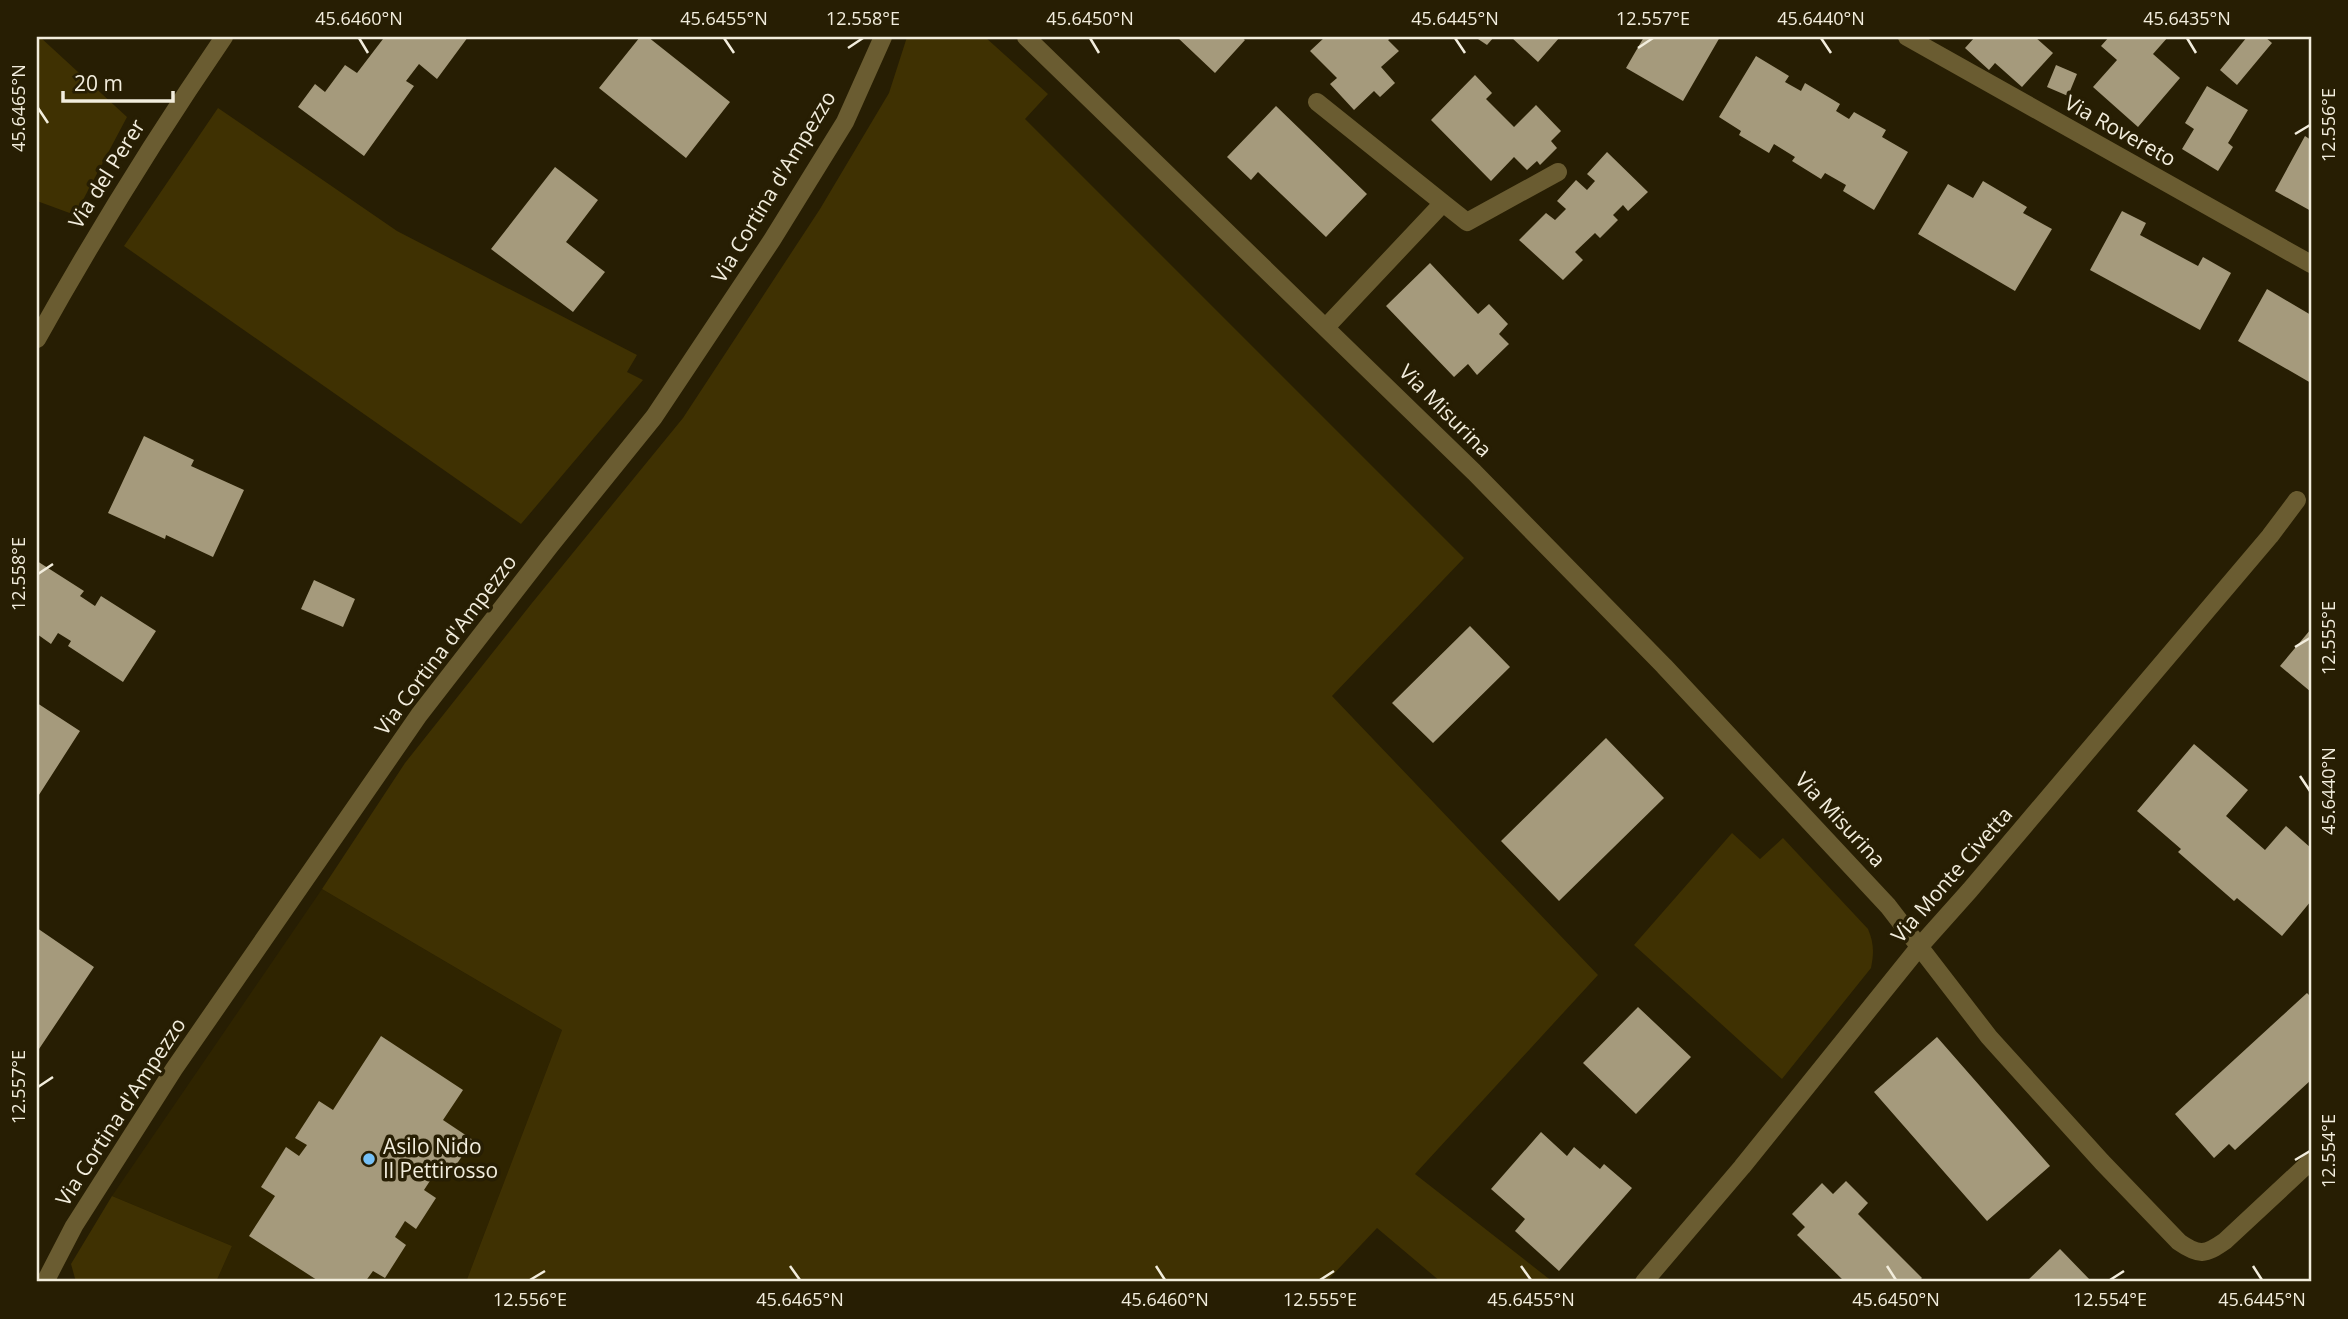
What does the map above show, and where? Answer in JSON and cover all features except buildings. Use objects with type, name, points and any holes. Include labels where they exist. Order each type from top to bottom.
[{"type":"street","name":"Via del Perer","points":[[37,339],[78,264],[163,126],[224,37]]},
{"type":"street","name":"Via Cortina d'Ampezzo","points":[[44,1282],[74,1226],[174,1069],[419,715],[654,417],[772,240],[845,122],[883,37]]},
{"type":"street","name":"Via Misurina","points":[[1026,37],[1326,326],[1664,666],[1888,906],[1989,1037],[2156,1219],[2193,1252],[2209,1252],[2225,1241],[2311,1161]]},
{"type":"street","name":"Via Rovereto","points":[[1907,37],[2311,264]]},
{"type":"street","points":[[1317,102],[1467,222],[1558,172]]},
{"type":"street","points":[[1326,326],[1443,203]]},
{"type":"street","name":"Via Monte Civetta","points":[[1644,1282],[1742,1167],[1920,946],[2270,536],[2297,500]]},
{"type":"shaded area","points":[[37,37],[127,117],[75,215],[37,201]]},
{"type":"shaded area","points":[[907,37],[985,37],[1048,94],[1025,119],[1464,558],[1332,696],[1598,975],[1415,1174],[1553,1282],[1441,1282],[1377,1228],[1326,1282],[466,1282],[562,1030],[322,889],[405,763],[683,418],[820,209],[889,93]]},
{"type":"shaded area","points":[[218,108],[397,231],[637,355],[627,372],[643,380],[521,524],[124,246]]},
{"type":"shaded area","points":[[1732,833],[1760,859],[1783,838],[1868,929],[1872,944],[1871,968],[1782,1079],[1634,945]]},
{"type":"shaded area","points":[[322,889],[562,1030],[466,1282],[216,1282],[232,1246],[112,1196]]},
{"type":"shaded area","points":[[112,1196],[232,1246],[216,1282],[76,1282],[71,1264]]},
{"type":"place","name":"Asilo Nido Il Pettirosso","points":[[369,1159]]}]
